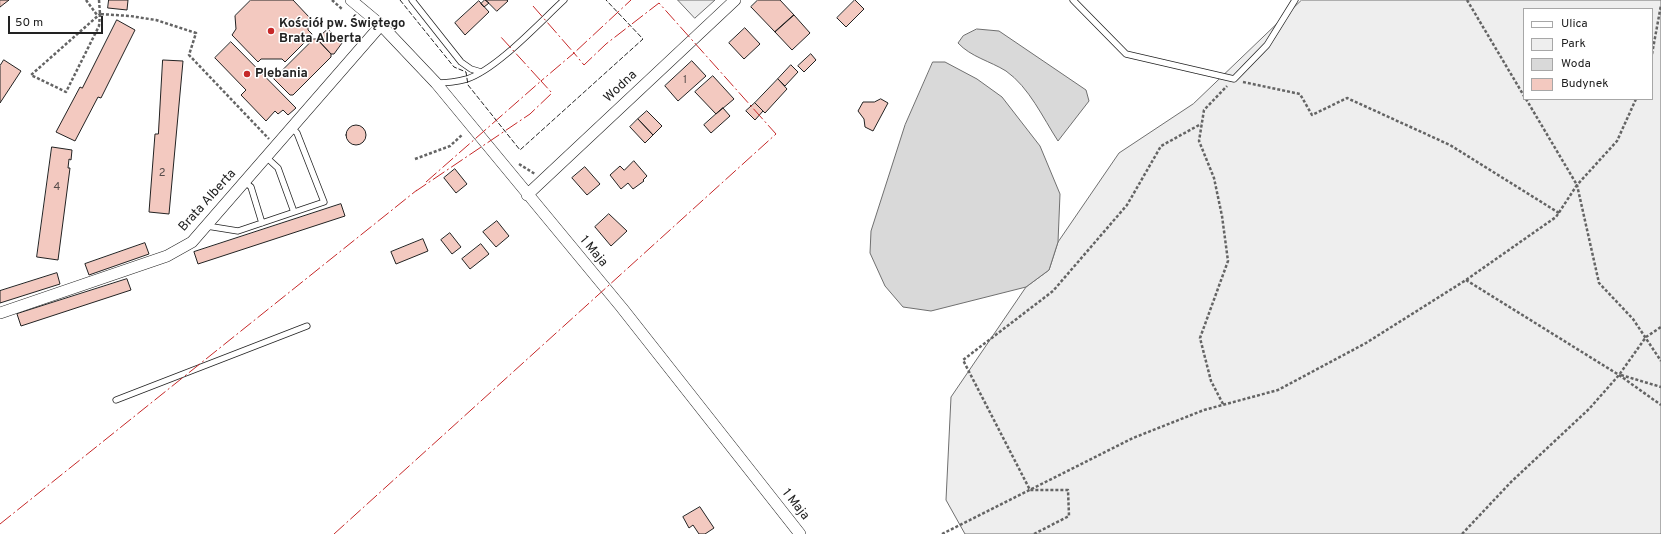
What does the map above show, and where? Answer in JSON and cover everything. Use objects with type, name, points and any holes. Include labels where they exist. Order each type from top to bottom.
[{"type":"street","name":"1 Maja","points":[[351,0],[381,25],[436,83],[622,308],[800,534]]},
{"type":"street","name":"Wodna","points":[[527,194],[735,0]]},
{"type":"street","name":"Brata Alberta","points":[[0,313],[167,256],[192,242],[381,25]]},
{"type":"lane","points":[[412,0],[461,62],[471,69],[481,72]]},
{"type":"lane","points":[[436,83],[452,83],[481,72],[493,65],[564,0]]},
{"type":"lane","points":[[1073,0],[1126,54],[1234,79],[1267,45],[1295,0]]},
{"type":"lane","points":[[206,226],[238,231],[324,202],[298,133],[292,128]]},
{"type":"lane","points":[[266,157],[278,168],[294,212]]},
{"type":"lane","points":[[244,182],[251,187],[262,223]]},
{"type":"lane","points":[[116,400],[308,326]]},
{"type":"path","points":[[86,0],[97,15]]},
{"type":"path","points":[[99,0],[100,14],[98,26],[66,92],[31,75],[97,15],[100,14],[130,16],[156,20],[196,33],[189,55],[276,146]]},
{"type":"path","points":[[1467,0],[1523,94]]},
{"type":"path","points":[[1653,49],[1661,5]]},
{"type":"path","points":[[1223,404],[1211,381],[1200,338],[1228,260],[1222,216],[1214,178],[1199,141],[1204,110],[1234,79],[1300,94],[1312,115],[1347,98],[1450,145],[1559,213]]},
{"type":"path","points":[[1527,100],[1576,185],[1599,283],[1633,319],[1660,360]]},
{"type":"path","points":[[942,534],[1133,438],[1223,404],[1278,390],[1366,343],[1466,280],[1556,217],[1576,185],[1617,141],[1636,100]]},
{"type":"path","points":[[1030,490],[963,360],[1053,291],[1127,205],[1161,146],[1202,124]]},
{"type":"path","points":[[415,159],[450,146],[472,127]]},
{"type":"path","points":[[514,162],[533,172],[542,181]]},
{"type":"path","points":[[1466,280],[1619,375],[1661,405]]},
{"type":"path","points":[[1462,534],[1511,482],[1589,409],[1619,375],[1646,337],[1661,327]]},
{"type":"path","points":[[1619,375],[1661,387]]},
{"type":"path","points":[[1030,490],[1068,490],[1069,516],[1034,534]]},
{"type":"green space","points":[[678,0],[715,0],[695,18]]},
{"type":"green space","points":[[1302,0],[1661,0],[1661,534],[965,534],[946,500],[951,397],[1026,287],[1049,270],[1058,242],[1119,153],[1193,104]]},
{"type":"water","points":[[977,29],[999,31],[1086,90],[1089,101],[1058,141],[1022,85],[1006,71],[969,52],[958,43],[963,36]]},
{"type":"water","points":[[933,62],[945,62],[977,79],[1002,97],[1040,146],[1060,194],[1058,242],[1049,270],[1026,287],[931,311],[903,307],[885,286],[870,253],[871,231],[905,125]]},
{"type":"building","points":[[0,0],[9,0],[0,7]]},
{"type":"building","points":[[109,0],[128,0],[127,10],[108,8]]},
{"type":"building","name":"Kościół pw. Świętego Brata Alberta","points":[[251,0],[293,0],[309,17],[308,30],[312,34],[311,36],[285,62],[282,59],[261,59],[258,62],[232,35],[236,29],[235,16]]},
{"type":"building","points":[[485,0],[489,3],[484,7],[481,4]]},
{"type":"building","points":[[486,0],[507,0],[508,1],[497,11]]},
{"type":"building","points":[[758,0],[780,0],[794,15],[775,32],[751,7]]},
{"type":"building","points":[[855,0],[864,9],[846,27],[837,18]]},
{"type":"building","points":[[479,1],[489,12],[465,35],[455,23]]},
{"type":"building","points":[[794,15],[810,33],[792,50],[775,32]]},
{"type":"building","points":[[117,20],[135,30],[101,98],[98,97],[75,141],[56,132],[80,87],[82,88]]},
{"type":"building","points":[[745,28],[760,44],[744,59],[729,43]]},
{"type":"building","points":[[329,30],[342,43],[334,54],[331,54],[317,39]]},
{"type":"building","points":[[314,39],[317,39],[331,54],[331,57],[293,95],[290,95],[274,79]]},
{"type":"building","name":"Plebania","points":[[231,42],[296,108],[288,115],[283,110],[278,114],[275,111],[266,121],[241,95],[246,90],[215,58]]},
{"type":"building","points":[[811,54],[816,60],[804,72],[798,66]]},
{"type":"building","points":[[4,60],[21,71],[0,103],[0,66]]},
{"type":"building","points":[[163,60],[183,61],[169,214],[149,212],[155,134],[158,134]]},
{"type":"building","points":[[692,61],[706,76],[678,101],[665,86]]},
{"type":"building","points":[[791,65],[798,72],[785,86],[778,79]]},
{"type":"building","points":[[713,76],[734,99],[716,114],[695,92]]},
{"type":"building","points":[[778,79],[787,89],[765,113],[755,103]]},
{"type":"building","points":[[881,99],[888,103],[873,131],[865,127],[864,119],[858,111],[863,102],[874,102]]},
{"type":"building","points":[[755,103],[763,111],[755,120],[746,111]]},
{"type":"building","points":[[723,108],[730,116],[711,133],[704,125]]},
{"type":"building","points":[[647,111],[662,126],[653,135],[638,119]]},
{"type":"building","points":[[638,119],[653,135],[645,143],[630,127]]},
{"type":"building","points":[[356,125],[363,128],[366,135],[363,142],[356,145],[349,142],[346,135],[349,128]]},
{"type":"building","points":[[52,147],[72,150],[71,160],[69,159],[68,168],[70,168],[58,260],[37,257]]},
{"type":"building","points":[[634,161],[647,176],[643,180],[644,181],[633,189],[628,183],[621,189],[610,175],[620,166],[624,170]]},
{"type":"building","points":[[585,167],[600,184],[587,195],[572,178]]},
{"type":"building","points":[[455,169],[467,184],[456,193],[444,178]]},
{"type":"building","points":[[341,204],[345,216],[198,264],[194,252]]},
{"type":"building","points":[[609,214],[627,231],[611,246],[595,227]]},
{"type":"building","points":[[497,221],[509,236],[496,247],[483,232]]},
{"type":"building","points":[[450,233],[461,247],[452,254],[441,240]]},
{"type":"building","points":[[423,239],[428,251],[396,264],[391,252]]},
{"type":"building","points":[[145,243],[149,254],[89,275],[85,264]]},
{"type":"building","points":[[481,244],[489,254],[470,269],[462,259]]},
{"type":"building","points":[[57,273],[60,284],[0,303],[0,291]]},
{"type":"building","points":[[127,279],[131,290],[21,326],[17,314]]},
{"type":"building","points":[[700,507],[714,528],[705,534],[699,534],[693,525],[689,528],[683,517]]},
{"type":"fence","points":[[400,0],[454,67],[466,72],[468,85],[520,150],[643,39],[606,0]]},
{"type":"power","points":[[533,6],[574,53],[631,0]]},
{"type":"power","points":[[334,534],[776,134],[659,3],[606,44],[584,65],[574,53],[541,81],[552,93],[530,114],[416,191]]},
{"type":"power","points":[[426,182],[541,81],[500,36]]},
{"type":"power","points":[[0,524],[417,190]]},
{"type":"place","name":"Kościół pw. Świętego Brata Alberta","points":[[271,31]]},
{"type":"place","name":"Plebania","points":[[247,74]]}]
